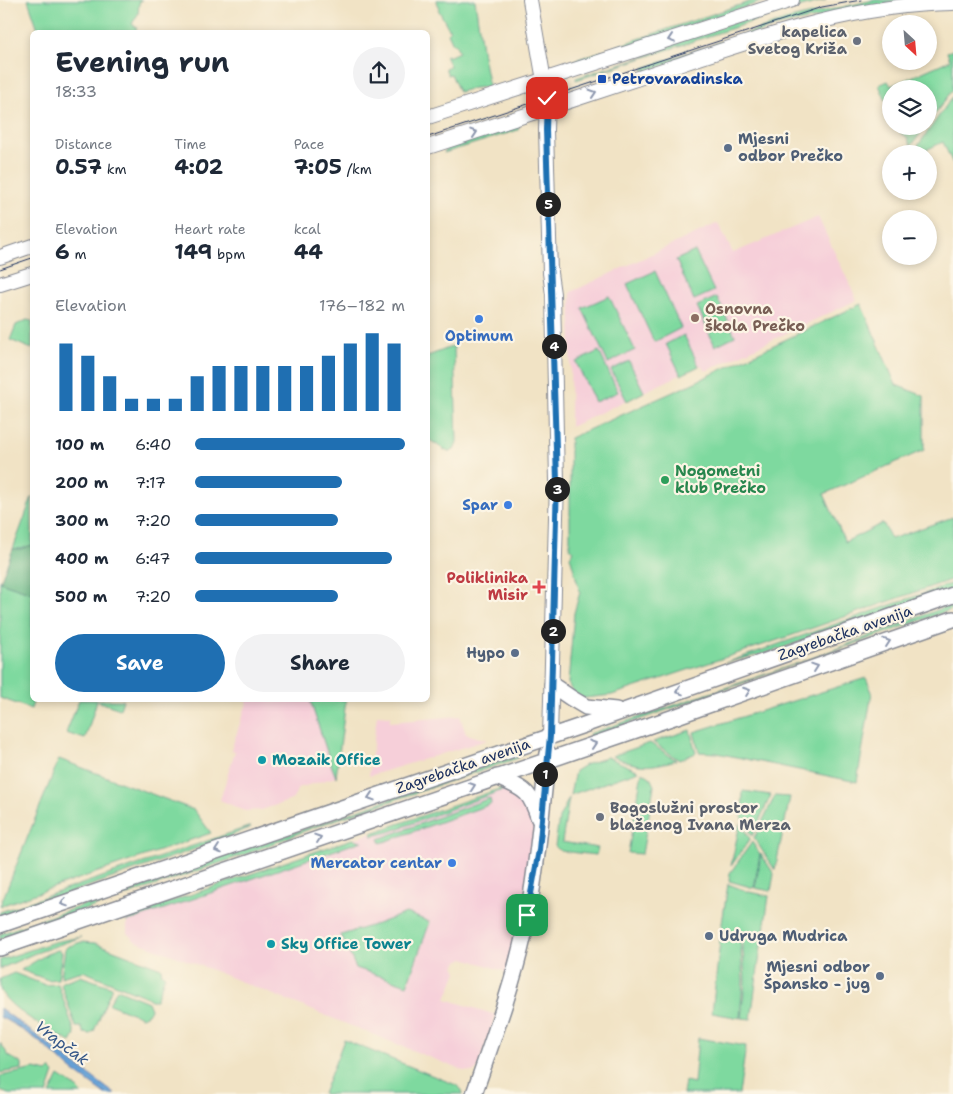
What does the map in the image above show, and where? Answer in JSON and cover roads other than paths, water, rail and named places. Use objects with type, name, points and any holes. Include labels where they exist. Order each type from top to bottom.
[{"type":"main road","name":"Zagrebačka avenija","points":[[0,925],[953,595]]},
{"type":"main road","name":"Zagrebačka avenija","points":[[0,948],[677,716],[953,619]]},
{"type":"main road","points":[[552,685],[586,707],[625,710]]},
{"type":"main road","points":[[474,1094],[519,953],[537,865],[550,736]]},
{"type":"main road","points":[[497,777],[523,788],[530,794],[542,827]]},
{"type":"street","points":[[530,0],[547,108],[550,273],[557,441],[550,736]]},
{"type":"street","points":[[430,116],[792,0]]},
{"type":"street","points":[[430,146],[794,28],[864,11],[953,3]]},
{"type":"street","points":[[0,257],[30,247]]},
{"type":"street","points":[[0,284],[30,275]]},
{"type":"water","points":[[0,1008],[115,1094],[105,1094],[72,1070],[36,1039],[0,1017]]},
{"type":"tram line","points":[[430,136],[822,7],[861,0]]},
{"type":"tram line","points":[[0,269],[30,259]]},
{"type":"place","name":"kapelica Svetog Križa","points":[[857,41]]},
{"type":"place","name":"Petrovaradinska","points":[[602,79]]},
{"type":"place","name":"Mjesni odbor Prečko","points":[[728,148]]},
{"type":"place","name":"Osnovna škola Prečko","points":[[695,318]]},
{"type":"place","name":"Optimum","points":[[479,319]]},
{"type":"place","name":"Nogometni klub Prečko","points":[[665,480]]},
{"type":"place","name":"Spar","points":[[508,505]]},
{"type":"place","name":"Poliklinika Misir","points":[[539,587]]},
{"type":"place","name":"Hypo","points":[[515,653]]},
{"type":"place","name":"Mozaik Office","points":[[262,760]]},
{"type":"place","name":"Bogoslužni prostor blaženog Ivana Merza","points":[[600,817]]},
{"type":"place","name":"Mercator centar","points":[[452,863]]},
{"type":"place","name":"Udruga Mudrica","points":[[709,936]]},
{"type":"place","name":"Sky Office Tower","points":[[271,944]]},
{"type":"place","name":"Mjesni odbor Špansko - jug","points":[[880,976]]},
{"type":"water label","name":"Vrapčak","points":[[62,1043]]}]
